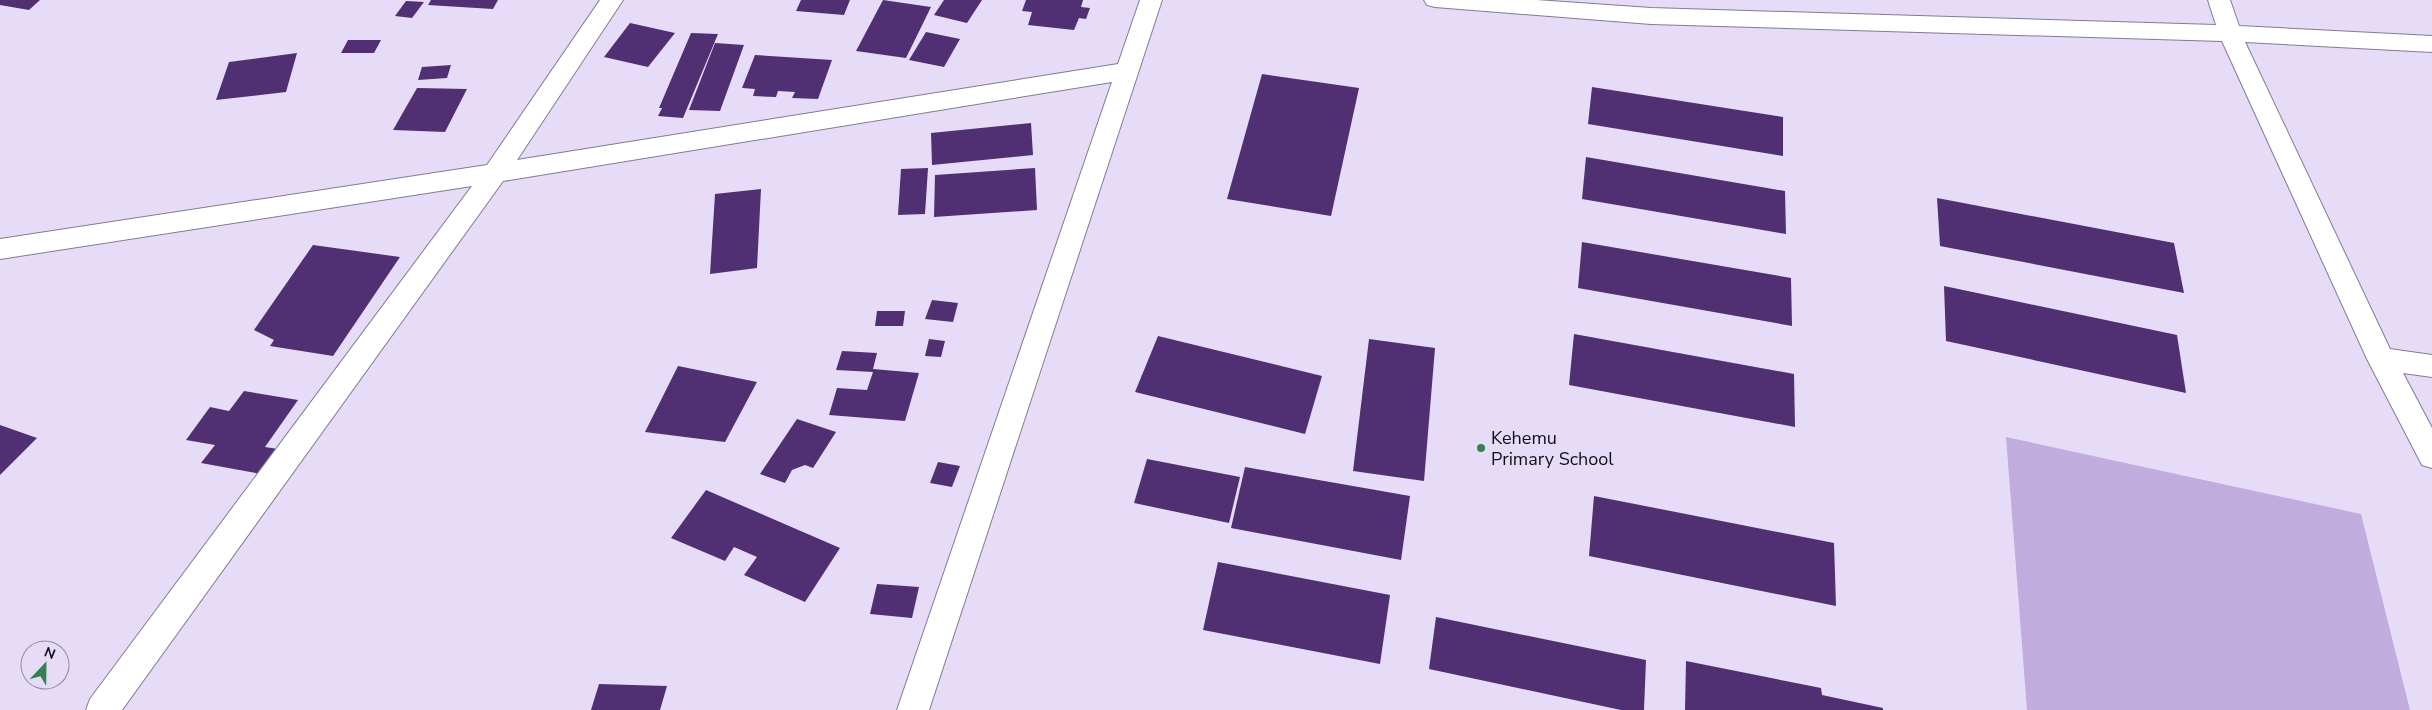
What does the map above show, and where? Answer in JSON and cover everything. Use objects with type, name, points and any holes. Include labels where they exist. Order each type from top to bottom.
[{"type":"street","points":[[102,710],[495,173],[612,0]]},
{"type":"street","points":[[913,710],[1151,0]]},
{"type":"street","points":[[1435,0],[1472,1],[1651,16],[2230,33],[2432,44]]},
{"type":"street","points":[[2219,0],[2230,33],[2381,359],[2432,456]]},
{"type":"street","points":[[0,249],[495,173],[1127,70]]},
{"type":"street","points":[[2381,359],[2432,366]]},
{"type":"shaded area","points":[[2006,437],[2361,514],[2410,710],[2027,710]]},
{"type":"building","points":[[0,0],[40,0],[29,10],[0,5]]},
{"type":"building","points":[[431,0],[498,0],[493,9],[428,5]]},
{"type":"building","points":[[801,0],[850,0],[844,15],[796,11]]},
{"type":"building","points":[[883,0],[931,7],[906,58],[856,51]]},
{"type":"building","points":[[944,0],[982,0],[967,23],[934,15]]},
{"type":"building","points":[[1026,0],[1083,0],[1081,7],[1090,8],[1086,19],[1079,18],[1074,30],[1028,25],[1032,12],[1022,11]]},
{"type":"building","points":[[406,1],[424,2],[412,18],[395,16]]},
{"type":"building","points":[[630,23],[675,33],[648,67],[604,57]]},
{"type":"building","points":[[926,32],[960,39],[944,67],[909,60]]},
{"type":"building","points":[[691,33],[718,34],[683,118],[658,116],[662,108],[659,108]]},
{"type":"building","points":[[348,40],[381,40],[374,53],[341,53]]},
{"type":"building","points":[[715,43],[744,45],[720,111],[689,110]]},
{"type":"building","points":[[297,53],[286,92],[216,100],[229,62]]},
{"type":"building","points":[[755,55],[832,60],[818,99],[792,98],[795,92],[778,91],[776,97],[753,96],[755,89],[742,88]]},
{"type":"building","points":[[451,65],[447,78],[418,80],[422,67]]},
{"type":"building","points":[[1262,74],[1359,88],[1331,216],[1227,199]]},
{"type":"building","points":[[1592,87],[1783,117],[1783,156],[1588,124]]},
{"type":"building","points":[[417,88],[467,89],[445,132],[393,130]]},
{"type":"building","points":[[1031,123],[1033,155],[932,165],[931,133]]},
{"type":"building","points":[[1586,157],[1785,191],[1786,234],[1582,199]]},
{"type":"building","points":[[928,168],[925,214],[898,215],[901,169]]},
{"type":"building","points":[[1035,168],[1037,210],[934,217],[935,175]]},
{"type":"building","points":[[761,189],[757,268],[710,274],[715,194]]},
{"type":"building","points":[[1937,198],[2174,243],[2184,293],[1940,246]]},
{"type":"building","points":[[1582,242],[1791,278],[1792,326],[1578,288]]},
{"type":"building","points":[[313,245],[400,257],[333,356],[270,346],[274,340],[254,330]]},
{"type":"building","points":[[1944,286],[2177,335],[2186,393],[1946,341]]},
{"type":"building","points":[[932,300],[958,303],[953,322],[925,319]]},
{"type":"building","points":[[877,311],[905,311],[903,326],[875,326]]},
{"type":"building","points":[[1574,334],[1794,374],[1795,427],[1569,385]]},
{"type":"building","points":[[1158,336],[1322,376],[1305,434],[1135,392]]},
{"type":"building","points":[[929,339],[945,341],[941,357],[925,356]]},
{"type":"building","points":[[1369,339],[1435,348],[1424,481],[1353,471]]},
{"type":"building","points":[[842,351],[877,353],[873,369],[919,373],[905,421],[829,415],[837,388],[867,390],[873,372],[836,370]]},
{"type":"building","points":[[678,366],[757,382],[725,442],[645,432]]},
{"type":"building","points":[[244,391],[298,400],[265,447],[278,449],[261,474],[201,463],[215,445],[186,440],[210,407],[229,411]]},
{"type":"building","points":[[797,419],[836,432],[813,468],[805,465],[792,470],[785,483],[760,474]]},
{"type":"building","points":[[0,425],[37,438],[0,475]]},
{"type":"building","points":[[1147,459],[1240,477],[1229,523],[1134,503]]},
{"type":"building","points":[[938,462],[960,466],[952,487],[930,483]]},
{"type":"building","points":[[1245,467],[1410,496],[1401,560],[1231,528]]},
{"type":"building","points":[[706,490],[840,548],[805,602],[744,575],[757,557],[734,547],[725,561],[671,538]]},
{"type":"building","points":[[1594,496],[1834,543],[1836,606],[1589,556]]},
{"type":"building","points":[[1218,562],[1390,595],[1380,664],[1203,630]]},
{"type":"building","points":[[877,584],[919,587],[912,618],[870,614]]},
{"type":"building","points":[[1436,617],[1646,660],[1644,710],[1621,710],[1429,669]]},
{"type":"building","points":[[1686,661],[1821,688],[1822,695],[1883,708],[1883,710],[1685,710]]},
{"type":"building","points":[[599,684],[667,686],[660,710],[591,710]]},
{"type":"place","name":"Kehemu Primary School","points":[[1481,448]]}]
